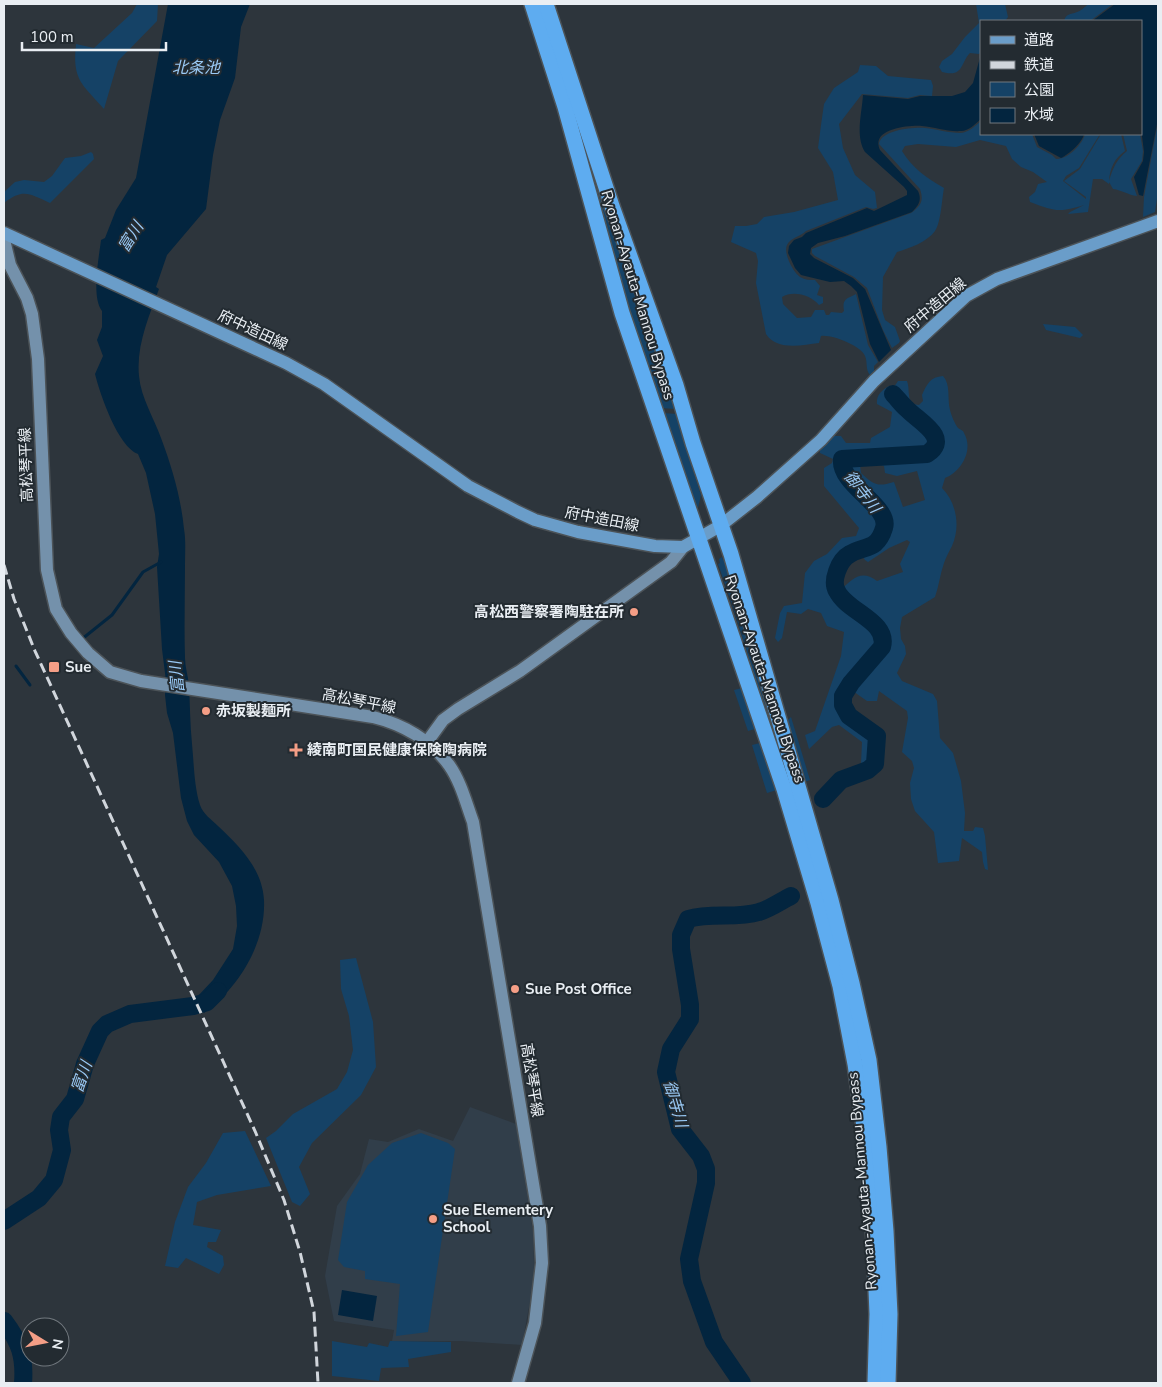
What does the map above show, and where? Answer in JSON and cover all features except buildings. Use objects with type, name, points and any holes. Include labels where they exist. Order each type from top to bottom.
[{"type":"highway","name":"Ryonan-Ayauta-Mannou Bypass","points":[[532,4],[565,107],[622,313],[698,539],[790,787]]},
{"type":"highway","name":"Ryonan-Ayauta-Mannou Bypass","points":[[546,4],[612,206],[676,385],[748,611],[790,787],[824,901],[855,1064],[880,1236],[890,1314],[888,1383]]},
{"type":"highway","name":"Ryonan-Ayauta-Mannou Bypass","points":[[875,1383],[880,1236]]},
{"type":"main road","name":"府中造田線","points":[[4,233],[286,363],[324,384],[468,486],[526,516],[555,526],[602,537],[656,546],[683,547],[720,526],[821,440],[874,381],[966,296],[997,279],[1158,221]]},
{"type":"main road","name":"高松琴平線","points":[[4,240],[10,264],[26,298],[35,330],[38,359],[47,570],[56,609],[79,643],[110,672],[133,680],[380,719],[408,730],[427,742],[449,765],[465,798],[473,822],[540,1226],[542,1263],[535,1322],[518,1383]]},
{"type":"main road","points":[[427,742],[443,720],[520,671],[671,562],[683,547]]},
{"type":"shaded area","name":"Sue Elementery School","points":[[470,1107],[516,1124],[533,1232],[534,1266],[532,1291],[522,1345],[461,1341],[392,1341],[394,1330],[334,1321],[325,1276],[337,1206],[360,1174],[369,1139],[388,1142],[419,1129],[453,1141]]},
{"type":"green space","points":[[137,4],[158,4],[157,21],[118,61],[104,109],[80,81],[76,66],[76,44],[94,48],[132,13]]},
{"type":"green space","points":[[976,4],[1005,4],[1008,17],[1006,20],[980,20],[980,53],[970,53],[961,68],[954,73],[942,72],[939,67],[942,61],[952,54],[979,23]]},
{"type":"green space","points":[[1088,4],[1113,4],[1091,20],[1064,20],[1067,15],[1080,11]]},
{"type":"green space","points":[[860,65],[876,66],[888,76],[931,80],[933,86],[932,96],[920,95],[908,98],[862,94],[839,124],[843,148],[855,175],[875,192],[877,208],[866,207],[806,231],[791,240],[787,245],[786,253],[792,267],[800,277],[815,280],[820,286],[817,295],[823,297],[823,303],[819,305],[807,296],[796,294],[782,297],[783,304],[797,318],[811,317],[815,310],[824,310],[826,315],[829,315],[831,312],[842,313],[846,300],[856,294],[868,345],[878,362],[874,366],[874,372],[870,375],[863,352],[839,339],[821,336],[819,343],[790,346],[777,343],[771,339],[766,334],[756,283],[758,261],[756,253],[731,242],[735,226],[757,224],[764,217],[794,212],[838,200],[833,172],[818,148],[824,104],[834,88],[858,72]]},
{"type":"green space","points":[[980,122],[980,135],[1032,135],[1037,147],[1056,159],[1065,157],[1074,151],[1085,135],[1099,135],[1079,168],[1066,176],[1063,181],[1086,199],[1086,197],[1064,181],[1080,169],[1100,135],[1121,135],[1125,151],[1113,164],[1109,181],[1115,164],[1127,151],[1123,135],[1140,135],[1143,151],[1142,161],[1131,179],[1137,196],[1113,189],[1109,182],[1109,184],[1102,179],[1093,179],[1088,212],[1068,214],[1084,205],[1057,210],[1030,202],[1029,197],[1035,192],[1038,184],[1047,182],[1033,172],[1021,167],[1012,159],[1006,146],[980,140],[956,147],[918,144],[905,146],[902,151],[910,163],[944,188],[940,217],[935,231],[923,241],[897,252],[883,277],[882,310],[885,320],[895,327],[900,341],[892,348],[867,288],[854,277],[815,256],[812,253],[812,249],[911,213],[919,205],[922,200],[920,189],[879,144],[885,135],[898,130],[920,128],[960,133],[971,129]]},
{"type":"green space","points":[[1158,122],[1158,192],[1155,212],[1143,217],[1144,197]]},
{"type":"green space","points":[[578,123],[676,409],[660,408],[619,279],[578,136]]},
{"type":"green space","points":[[91,152],[94,159],[50,203],[31,195],[22,194],[4,203],[4,192],[15,182],[24,180],[44,182],[52,176],[65,158],[81,156]]},
{"type":"green space","points":[[1043,324],[1075,327],[1083,335],[1080,338],[1046,330]]},
{"type":"green space","points":[[943,376],[945,380],[948,388],[951,414],[958,428],[964,432],[968,446],[961,466],[945,478],[942,488],[954,507],[956,515],[955,538],[943,567],[935,597],[902,617],[901,639],[905,646],[906,654],[897,673],[902,681],[933,694],[937,701],[940,738],[953,753],[961,781],[965,813],[964,831],[973,831],[975,827],[983,828],[988,870],[985,869],[982,852],[962,838],[959,861],[938,863],[934,832],[915,811],[911,799],[910,783],[914,768],[912,761],[902,752],[908,718],[907,711],[879,691],[877,701],[867,701],[850,689],[883,648],[886,639],[884,631],[877,623],[854,608],[840,595],[840,591],[857,577],[871,577],[877,581],[903,572],[900,564],[910,542],[907,540],[889,548],[868,562],[865,560],[860,553],[876,544],[883,534],[886,522],[884,512],[851,478],[846,470],[845,460],[928,456],[937,448],[938,439],[926,422],[898,396],[894,387],[898,381],[907,381],[910,401],[912,404],[919,405],[923,401],[922,395],[927,384]],"holes":[[[878,464],[884,466],[885,473],[897,476],[917,471],[925,500],[903,507],[894,482],[876,484],[861,473],[860,465]]]},
{"type":"green space","points":[[889,386],[892,395],[898,403],[926,428],[932,435],[935,443],[932,449],[926,452],[848,455],[840,458],[841,470],[883,519],[876,539],[864,547],[848,552],[837,567],[833,579],[834,590],[839,600],[875,628],[880,636],[880,646],[840,695],[841,705],[847,718],[875,737],[873,763],[868,767],[861,764],[862,742],[839,725],[832,727],[809,749],[805,735],[815,731],[841,656],[844,632],[827,626],[821,613],[808,609],[801,614],[787,612],[782,638],[778,642],[775,638],[780,613],[784,606],[802,603],[805,573],[814,561],[827,554],[842,538],[856,536],[859,528],[824,486],[824,468],[832,463],[833,459],[820,453],[820,448],[831,436],[841,436],[846,443],[870,443],[871,438],[890,427],[892,412],[877,404],[877,398],[880,393]]},
{"type":"green space","points":[[662,413],[678,414],[682,435],[701,495],[698,508],[696,507]]},
{"type":"green space","points":[[722,557],[723,560],[726,559],[790,787],[788,787],[746,647],[718,564],[720,563],[719,559]]},
{"type":"green space","points":[[742,688],[756,726],[755,729],[748,731],[734,690]]},
{"type":"green space","points":[[791,717],[810,780],[802,783],[785,723]]},
{"type":"green space","points":[[762,744],[777,790],[767,793],[752,745]]},
{"type":"green space","points":[[356,958],[373,1022],[376,1067],[361,1095],[312,1143],[299,1167],[310,1194],[300,1206],[292,1202],[266,1138],[293,1114],[337,1089],[347,1072],[353,1050],[349,1016],[341,989],[340,960]]},
{"type":"green space","points":[[245,1131],[271,1186],[217,1195],[197,1202],[193,1225],[221,1230],[216,1242],[208,1242],[207,1247],[223,1256],[224,1265],[219,1274],[186,1258],[178,1268],[165,1266],[175,1222],[188,1187],[206,1163],[223,1133]]},
{"type":"green space","points":[[421,1133],[448,1143],[455,1149],[428,1332],[396,1336],[400,1284],[365,1279],[365,1271],[344,1267],[338,1260],[347,1202],[368,1165],[392,1143]]},
{"type":"green space","points":[[332,1341],[367,1347],[369,1343],[388,1347],[390,1341],[451,1342],[451,1352],[408,1359],[409,1367],[381,1368],[379,1381],[332,1376]]},
{"type":"water","name":"北条池","points":[[168,4],[250,4],[241,27],[235,78],[220,120],[206,209],[167,255],[156,287],[159,289],[144,331],[139,354],[139,376],[142,392],[169,460],[183,517],[185,542],[185,661],[189,685],[194,775],[198,798],[205,814],[234,841],[248,858],[259,878],[264,900],[260,932],[248,963],[228,991],[204,1013],[197,997],[213,980],[233,949],[237,926],[236,906],[232,886],[219,862],[194,835],[187,821],[181,798],[173,733],[167,713],[165,695],[166,681],[157,567],[159,554],[155,514],[146,473],[138,454],[131,449],[117,431],[101,394],[95,374],[103,356],[97,340],[102,327],[102,311],[96,287],[101,240],[105,238],[116,210],[136,178]]},
{"type":"water","points":[[1115,4],[1158,4],[1158,119],[1143,196],[1139,195],[1134,177],[1143,161],[1144,152],[1142,135],[1142,20],[1093,20]]},
{"type":"water","points":[[980,58],[980,120],[967,130],[956,131],[908,126],[892,130],[880,137],[878,143],[880,150],[918,191],[920,200],[912,212],[845,236],[818,243],[811,248],[810,254],[814,258],[853,278],[865,289],[891,350],[879,362],[870,344],[857,292],[844,281],[830,282],[801,275],[795,268],[788,253],[789,246],[794,240],[806,233],[867,208],[874,211],[907,195],[904,187],[865,152],[862,146],[860,124],[863,95],[908,99],[920,96],[952,96],[965,92],[973,83]]},
{"type":"water","points":[[1034,135],[1084,135],[1075,148],[1061,158],[1039,146]]},
{"type":"water","points":[[342,1290],[377,1296],[373,1321],[338,1315]]},
{"type":"waterway","name":"御寺川","points":[[823,799],[841,780],[868,770],[875,764],[877,736],[849,716],[843,705],[843,696],[851,683],[882,647],[882,638],[879,630],[866,617],[849,605],[835,587],[837,571],[842,561],[855,551],[874,544],[884,528],[884,520],[880,512],[848,478],[843,469],[842,459],[927,454],[934,448],[936,442],[931,430],[893,394]]},
{"type":"waterway","points":[[82,639],[112,615],[143,572],[161,562]]},
{"type":"waterway","points":[[16,666],[30,685]]},
{"type":"waterway","name":"御寺川","points":[[742,1383],[714,1342],[692,1281],[689,1259],[706,1183],[706,1169],[701,1156],[680,1129],[666,1072],[671,1049],[690,1019],[690,1005],[681,949],[681,935],[688,919],[759,912],[791,896]]},
{"type":"waterway","name":"富川","points":[[4,1221],[39,1198],[54,1180],[62,1150],[59,1130],[61,1117],[75,1099],[85,1064],[100,1031],[107,1024],[130,1014],[193,1006],[207,1002],[218,991]]},
{"type":"waterway","name":"富川","points":[[4,1321],[18,1343],[22,1357],[23,1383]]},
{"type":"railway","points":[[4,565],[14,599],[35,651],[255,1131],[284,1200],[300,1252],[314,1312],[318,1383]]},
{"type":"place","name":"高松西警察署陶駐在所","points":[[634,612]]},
{"type":"place","name":"Sue","points":[[54,667]]},
{"type":"place","name":"赤坂製麺所","points":[[206,711]]},
{"type":"place","name":"綾南町国民健康保険陶病院","points":[[296,750]]},
{"type":"place","name":"Sue Post Office","points":[[515,989]]},
{"type":"place","name":"Sue Elementery School","points":[[433,1219]]}]
